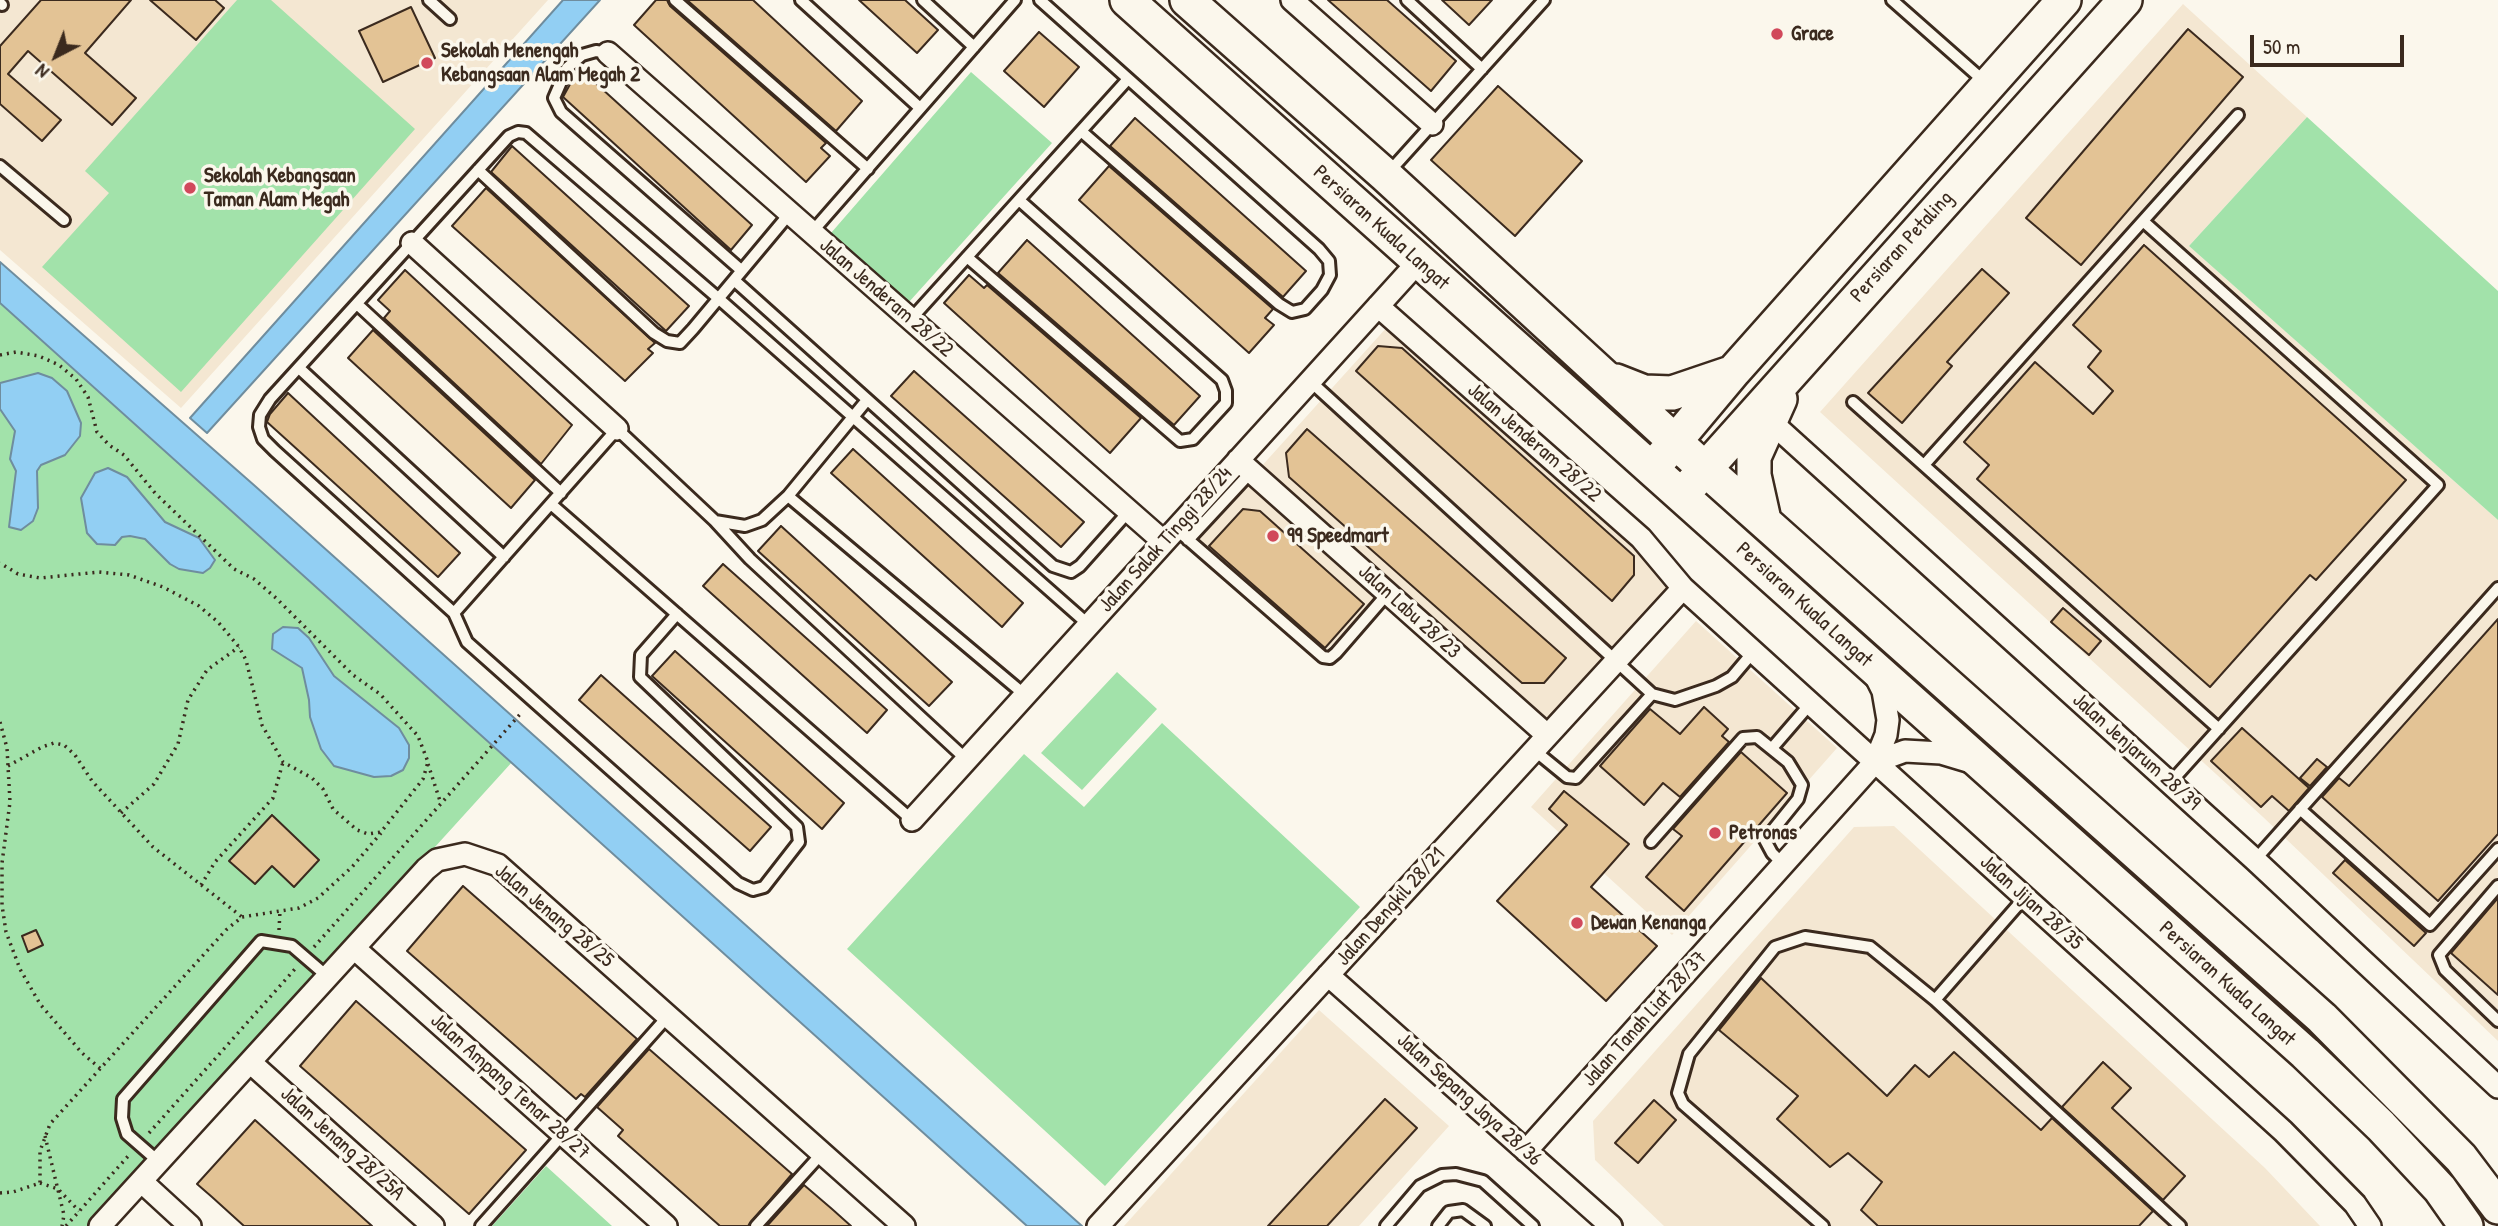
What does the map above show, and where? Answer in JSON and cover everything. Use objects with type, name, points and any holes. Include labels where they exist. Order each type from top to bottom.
[{"type":"main road","name":"Persiaran Kuala Langat","points":[[1127,0],[2158,922],[2381,1126],[2440,1189],[2466,1226]]},
{"type":"main road","name":"Persiaran Kuala Langat","points":[[1187,0],[1385,176],[1705,469],[2322,1018],[2402,1096],[2460,1158],[2498,1207]]},
{"type":"main road","name":"Persiaran Petaling","points":[[1651,469],[2064,0]]},
{"type":"main road","name":"Persiaran Petaling","points":[[1681,496],[2124,0]]},
{"type":"main road","points":[[1764,520],[1753,467],[1794,369]]},
{"type":"main road","points":[[1604,376],[1657,394],[1690,388],[1734,372]]},
{"type":"main road","points":[[2158,922],[2181,894]]},
{"type":"street","points":[[1293,0],[1432,124]]},
{"type":"street","name":"Jalan Jenderam 28/22","points":[[608,53],[1129,510],[1176,537]]},
{"type":"street","points":[[412,243],[617,429]]},
{"type":"street","name":"Jalan Salak Tinggi 28/24","points":[[912,820],[1089,625],[1245,466],[1310,382],[1419,261]]},
{"type":"street","name":"Jalan Jenderam 28/22","points":[[1378,306],[1642,538],[1683,588]]},
{"type":"street","name":"Jalan Jenjarum 28/39","points":[[1770,421],[2255,860],[2498,1087]]},
{"type":"street","name":"Jalan Labu 28/23","points":[[1245,466],[1388,593],[1541,742]]},
{"type":"street","name":"Jalan Jijan 28/35","points":[[1683,588],[2283,1130],[2355,1205],[2370,1226]]},
{"type":"street","name":"Jalan Dengkil 28/21","points":[[1098,1226],[1683,588]]},
{"type":"street","points":[[1869,664],[1883,691],[1888,720],[1886,736],[1875,762]]},
{"type":"street","points":[[1875,762],[1905,751],[1926,751],[1984,766]]},
{"type":"street","name":"Jalan Tanah Liat 28/37","points":[[1526,1151],[1875,762]]},
{"type":"street","name":"Jalan Jenang 28/25","points":[[100,1226],[426,869],[437,860],[465,854],[498,865],[904,1226]]},
{"type":"street","name":"Jalan Ampang Tenar 28/27","points":[[354,948],[666,1226]]},
{"type":"street","name":"Jalan Sepang Jaya 28/36","points":[[1328,975],[1611,1226]]},
{"type":"street","name":"Jalan Jenang 28/25A","points":[[250,1062],[433,1226]]},
{"type":"street","points":[[141,1181],[190,1226]]},
{"type":"lane","points":[[429,0],[450,19]]},
{"type":"lane","points":[[675,0],[868,169]]},
{"type":"lane","points":[[801,0],[920,108]]},
{"type":"lane","points":[[923,0],[974,47]]},
{"type":"lane","points":[[812,232],[1015,0]]},
{"type":"lane","points":[[1040,0],[1319,249],[1329,261],[1330,275],[1322,290],[1305,309],[1292,312],[1279,304],[1081,131]]},
{"type":"lane","points":[[1407,0],[1482,69]]},
{"type":"lane","points":[[1892,0],[1988,85]]},
{"type":"lane","points":[[1385,176],[1482,69],[1537,2]]},
{"type":"lane","points":[[608,53],[596,51],[582,55],[567,68],[554,98],[561,112],[741,270]]},
{"type":"lane","points":[[911,319],[1128,79]]},
{"type":"lane","points":[[1924,465],[2238,116]]},
{"type":"lane","points":[[677,614],[641,655],[640,677],[797,827],[799,842],[764,887],[753,890],[738,883],[467,642],[453,613],[263,439],[259,427],[260,415],[299,368],[509,136],[526,133],[1089,625]]},
{"type":"lane","points":[[0,166],[64,220]]},
{"type":"lane","points":[[478,170],[654,333],[667,341],[680,343],[790,213]]},
{"type":"lane","points":[[967,257],[1168,434],[1180,441],[1193,439],[1218,412],[1226,402],[1222,380],[1019,200]]},
{"type":"lane","points":[[2143,221],[2438,485],[2170,783]]},
{"type":"lane","points":[[734,280],[1053,566],[1071,572],[1080,566],[1129,510]]},
{"type":"lane","points":[[357,304],[561,493]]},
{"type":"lane","points":[[299,368],[504,557]]},
{"type":"lane","points":[[1310,382],[1652,694],[1675,700],[1705,691],[1732,677],[1754,652]]},
{"type":"lane","points":[[715,521],[745,526],[762,520],[788,496],[867,400]]},
{"type":"lane","points":[[1853,401],[2219,729]]},
{"type":"lane","points":[[453,613],[617,429],[715,521],[750,559],[967,760]]},
{"type":"lane","points":[[788,496],[1025,695]]},
{"type":"lane","points":[[551,504],[912,820]]},
{"type":"lane","points":[[1176,537],[1323,657],[1330,658],[1336,653],[1388,593]]},
{"type":"lane","points":[[2255,860],[2498,588]]},
{"type":"lane","points":[[1541,742],[1567,777],[1576,778],[1652,694]]},
{"type":"lane","points":[[1773,747],[1811,704]]},
{"type":"lane","points":[[1651,842],[1743,738],[1757,737],[1773,747],[1788,762],[1802,785],[1798,799],[1765,840],[1772,853],[1784,865]]},
{"type":"lane","points":[[2300,809],[2430,925],[2498,849]]},
{"type":"lane","points":[[2498,886],[2438,955],[2445,970],[2498,1021]]},
{"type":"lane","points":[[1935,1000],[2025,897]]},
{"type":"lane","points":[[1823,1226],[1683,1104],[1678,1093],[1689,1054],[1775,947],[1805,937],[1870,947],[1935,1000],[2180,1226]]},
{"type":"lane","points":[[159,1162],[127,1134],[122,1118],[123,1099],[261,942],[292,946],[328,977]]},
{"type":"lane","points":[[481,1226],[669,1015]]},
{"type":"lane","points":[[756,1226],[823,1152]]},
{"type":"lane","points":[[1387,1226],[1420,1185],[1442,1175],[1456,1174],[1483,1181],[1533,1226]]},
{"type":"lane","points":[[1438,1226],[1449,1212],[1464,1210],[1485,1226]]},
{"type":"path","points":[[0,355],[16,352],[39,356],[59,365],[76,379],[88,397],[97,432],[108,445],[124,455],[155,493],[234,569],[254,579],[352,674],[380,694],[418,736],[441,804]]},
{"type":"path","points":[[0,563],[18,574],[40,578],[99,572],[129,575],[163,587],[199,606],[218,622],[246,660],[262,725],[283,762],[312,778],[323,789],[333,809],[357,830],[368,834],[381,832]]},
{"type":"path","points":[[121,813],[154,784],[177,744],[188,700],[206,670],[239,647]]},
{"type":"path","points":[[64,1226],[526,708]]},
{"type":"path","points":[[0,722],[8,766],[10,802],[1,890],[6,932],[20,969],[40,1004],[82,1053],[101,1069]]},
{"type":"path","points":[[8,766],[42,747],[54,743],[64,745],[153,848],[242,918]]},
{"type":"path","points":[[201,885],[215,862],[273,798],[283,762]]},
{"type":"path","points":[[40,1183],[40,1151],[45,1136],[64,1106],[101,1069],[209,947],[242,918],[299,908],[318,898],[352,867],[424,779],[428,762]]},
{"type":"path","points":[[0,926],[6,932]]},
{"type":"path","points":[[45,1136],[64,1215],[64,1226]]},
{"type":"path","points":[[0,1193],[13,1192],[40,1183],[58,1189],[79,1211]]},
{"type":"shaded area","name":"Sekolah Kebangsaan Taman Alam Megah","points":[[0,0],[548,0],[181,408],[0,250]]},
{"type":"shaded area","points":[[2183,4],[2307,117],[2189,246],[2498,520],[2498,1041],[2263,817],[1820,412]]},
{"type":"shaded area","points":[[1388,326],[1638,545],[1673,588],[1548,724],[1390,585],[1325,652],[1195,540]]},
{"type":"shaded area","points":[[1696,621],[1837,748],[1672,935],[1531,807]]},
{"type":"shaded area","points":[[1894,826],[2265,1168],[2320,1226],[1664,1226],[1595,1160],[1593,1121],[1854,827]]},
{"type":"shaded area","points":[[1319,1010],[1449,1126],[1359,1226],[1124,1226]]},
{"type":"green space","name":"Sekolah Kebangsaan Taman Alam Megah","points":[[237,0],[271,0],[415,129],[181,392],[42,267],[109,193],[85,171]]},
{"type":"green space","points":[[971,72],[1052,143],[909,302],[831,233]]},
{"type":"green space","points":[[2307,117],[2498,291],[2498,520],[2189,246]]},
{"type":"green space","points":[[0,303],[513,761],[91,1226],[0,1226]]},
{"type":"green space","points":[[1117,672],[1157,709],[1082,790],[1041,753]]},
{"type":"green space","points":[[1162,723],[1360,907],[1105,1186],[847,949],[1024,754],[1084,807]]},
{"type":"green space","points":[[546,1166],[612,1226],[492,1226]]},
{"type":"water","points":[[563,0],[600,0],[207,433],[190,418]]},
{"type":"water","points":[[0,262],[255,486],[1082,1226],[1027,1226],[0,303]]},
{"type":"water","points":[[38,373],[52,378],[67,391],[81,423],[80,436],[65,455],[41,465],[37,471],[38,508],[33,521],[21,530],[9,527],[16,471],[10,459],[15,431],[0,409],[0,383]]},
{"type":"water","points":[[108,468],[127,477],[165,522],[199,538],[215,560],[210,568],[203,573],[179,569],[170,564],[145,539],[130,536],[122,537],[115,545],[97,544],[87,533],[81,498],[95,473]]},
{"type":"water","points":[[283,627],[298,628],[309,638],[334,676],[399,728],[409,745],[409,758],[403,770],[391,776],[374,777],[334,766],[321,749],[310,717],[302,668],[272,649],[273,634]]},
{"type":"building","points":[[41,0],[131,0],[85,53],[136,98],[112,125],[28,51],[8,74],[61,120],[42,141],[0,104],[0,46]]},
{"type":"building","points":[[150,0],[215,0],[224,8],[196,40]]},
{"type":"building","points":[[656,0],[667,0],[670,6],[826,143],[821,148],[830,156],[806,182],[634,25]]},
{"type":"building","points":[[687,0],[753,0],[862,101],[836,131]]},
{"type":"building","points":[[859,0],[905,0],[938,30],[917,53]]},
{"type":"building","points":[[1328,0],[1387,0],[1456,61],[1431,91]]},
{"type":"building","points":[[1442,0],[1492,0],[1469,25]]},
{"type":"building","points":[[411,7],[435,58],[383,82],[359,31]]},
{"type":"building","points":[[2188,29],[2243,77],[2081,265],[2026,218]]},
{"type":"building","points":[[1039,32],[1079,67],[1044,107],[1004,71]]},
{"type":"building","points":[[579,68],[752,225],[731,250],[563,97]]},
{"type":"building","points":[[1498,86],[1582,161],[1515,236],[1431,160]]},
{"type":"building","points":[[1135,118],[1306,271],[1283,297],[1110,146]]},
{"type":"building","points":[[512,146],[689,306],[666,331],[491,172]]},
{"type":"building","points":[[1109,166],[1273,309],[1265,318],[1274,325],[1249,353],[1079,200]]},
{"type":"building","points":[[486,188],[655,343],[648,349],[653,353],[625,381],[452,226]]},
{"type":"building","points":[[1027,240],[1200,396],[1174,425],[998,273]]},
{"type":"building","points":[[2144,245],[2406,480],[2316,580],[2310,575],[2210,687],[1977,479],[1989,465],[1964,442],[2035,362],[2093,414],[2113,391],[2088,367],[2101,351],[2073,325]]},
{"type":"building","points":[[1982,269],[2009,293],[1947,362],[1952,366],[1902,423],[1868,393]]},
{"type":"building","points":[[405,270],[572,425],[541,464],[384,318],[390,311],[378,300]]},
{"type":"building","points":[[969,275],[984,288],[987,285],[1141,418],[1110,453],[944,303]]},
{"type":"building","points":[[373,330],[535,480],[511,508],[348,358]]},
{"type":"building","points":[[1378,346],[1402,348],[1634,556],[1634,575],[1612,601],[1356,371]]},
{"type":"building","points":[[914,371],[1084,522],[1061,547],[891,396]]},
{"type":"building","points":[[288,393],[460,553],[438,577],[267,422],[270,414]]},
{"type":"building","points":[[1307,429],[1566,658],[1544,683],[1522,683],[1289,477],[1286,453]]},
{"type":"building","points":[[853,449],[1023,603],[1002,627],[831,473]]},
{"type":"building","points":[[1243,509],[1260,511],[1364,604],[1325,648],[1209,546]]},
{"type":"building","points":[[781,526],[952,682],[929,706],[758,551]]},
{"type":"building","points":[[723,564],[887,710],[867,733],[703,586]]},
{"type":"building","points":[[2063,608],[2101,641],[2089,655],[2051,622]]},
{"type":"building","points":[[2498,619],[2498,834],[2438,901],[2322,797],[2339,778],[2349,786]]},
{"type":"building","points":[[675,651],[844,803],[822,829],[652,676]]},
{"type":"building","points":[[601,675],[771,827],[750,851],[579,700]]},
{"type":"building","points":[[1704,707],[1728,729],[1722,736],[1729,742],[1680,797],[1663,783],[1644,805],[1600,766],[1650,709],[1680,734]]},
{"type":"building","points":[[2242,728],[2309,788],[2289,811],[2272,796],[2261,807],[2211,761]]},
{"type":"building","name":"Petronas","points":[[1741,752],[1787,793],[1684,911],[1646,877],[1682,836],[1673,829]]},
{"type":"building","points":[[2317,759],[2327,767],[2310,786],[2300,778]]},
{"type":"building","name":"Dewan Kenanga","points":[[1564,791],[1629,844],[1591,887],[1657,946],[1606,1001],[1497,901],[1567,825],[1549,809]]},
{"type":"building","points":[[272,815],[319,860],[294,887],[272,866],[255,884],[229,861]]},
{"type":"building","points":[[2345,860],[2426,933],[2414,946],[2333,873]]},
{"type":"building","points":[[463,886],[637,1039],[585,1097],[581,1094],[576,1099],[407,951]]},
{"type":"building","points":[[2498,898],[2498,995],[2451,953]]},
{"type":"building","points":[[36,930],[43,945],[28,952],[22,936]]},
{"type":"building","points":[[1761,978],[1887,1096],[1915,1065],[1929,1077],[1954,1052],[2041,1130],[2052,1118],[2153,1211],[2139,1226],[1878,1226],[1861,1210],[1882,1182],[1848,1153],[1830,1167],[1777,1119],[1798,1096],[1719,1030]]},
{"type":"building","points":[[356,1001],[526,1150],[469,1214],[300,1066]]},
{"type":"building","points":[[649,1049],[792,1174],[748,1226],[720,1226],[618,1136],[623,1130],[597,1107]]},
{"type":"building","points":[[2103,1062],[2131,1088],[2112,1108],[2185,1176],[2163,1200],[2062,1107]]},
{"type":"building","points":[[1385,1099],[1417,1128],[1327,1226],[1268,1226]]},
{"type":"building","points":[[1654,1100],[1676,1120],[1638,1163],[1615,1143]]},
{"type":"building","points":[[255,1120],[372,1226],[244,1226],[197,1184]]},
{"type":"building","points":[[804,1185],[832,1209],[851,1226],[767,1226]]},
{"type":"place","name":"Grace","points":[[1777,34]]},
{"type":"place","name":"Sekolah Menengah Kebangsaan Alam Megah 2","points":[[427,63]]},
{"type":"place","name":"Sekolah Kebangsaan Taman Alam Megah","points":[[190,188]]},
{"type":"place","name":"99 Speedmart","points":[[1273,536]]},
{"type":"place","name":"Petronas","points":[[1715,833]]},
{"type":"place","name":"Dewan Kenanga","points":[[1577,923]]}]
